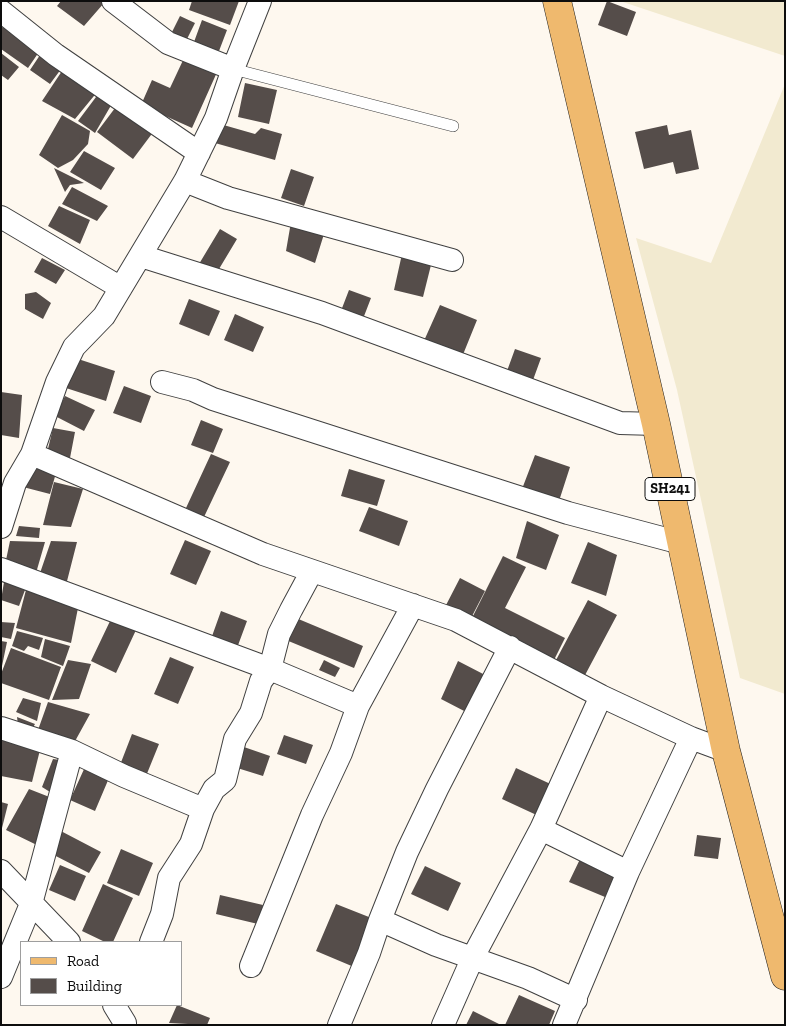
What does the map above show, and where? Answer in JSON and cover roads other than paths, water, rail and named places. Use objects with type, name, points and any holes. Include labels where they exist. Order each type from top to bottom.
[{"type":"main road","name":"SH241","points":[[557,1],[656,424],[726,751],[785,976]]},
{"type":"street","points":[[113,1],[168,43],[233,69]]},
{"type":"street","points":[[1,527],[15,483],[32,454],[57,382],[74,347],[104,316],[142,256],[185,181],[216,118],[260,1]]},
{"type":"street","points":[[1,11],[56,55],[199,153]]},
{"type":"street","points":[[185,181],[228,198],[452,260]]},
{"type":"street","points":[[1,218],[121,288]]},
{"type":"street","points":[[142,256],[322,313],[620,423],[656,424]]},
{"type":"street","points":[[162,382],[193,390],[213,399],[568,513],[681,542]]},
{"type":"street","points":[[32,454],[263,554],[456,620],[601,696],[691,738],[726,751]]},
{"type":"street","points":[[1,569],[270,669],[358,706]]},
{"type":"street","points":[[151,941],[162,914],[169,878],[191,844],[203,808],[214,789],[225,780],[235,738],[251,713],[261,681],[270,669],[279,634],[312,571]]},
{"type":"street","points":[[251,966],[312,815],[341,753],[358,706],[413,605]]},
{"type":"street","points":[[339,1025],[370,953],[380,920],[437,789],[510,647]]},
{"type":"street","points":[[443,1025],[473,957],[541,829],[601,696]]},
{"type":"street","points":[[1,728],[72,751],[124,776],[203,808]]},
{"type":"street","points":[[564,1025],[628,872],[691,738]]},
{"type":"street","points":[[1,977],[31,904],[72,751]]},
{"type":"street","points":[[541,829],[628,872]]},
{"type":"street","points":[[1,870],[31,904],[68,941]]},
{"type":"street","points":[[380,920],[436,945],[473,957],[576,1000]]},
{"type":"lane","points":[[233,69],[453,126]]}]
